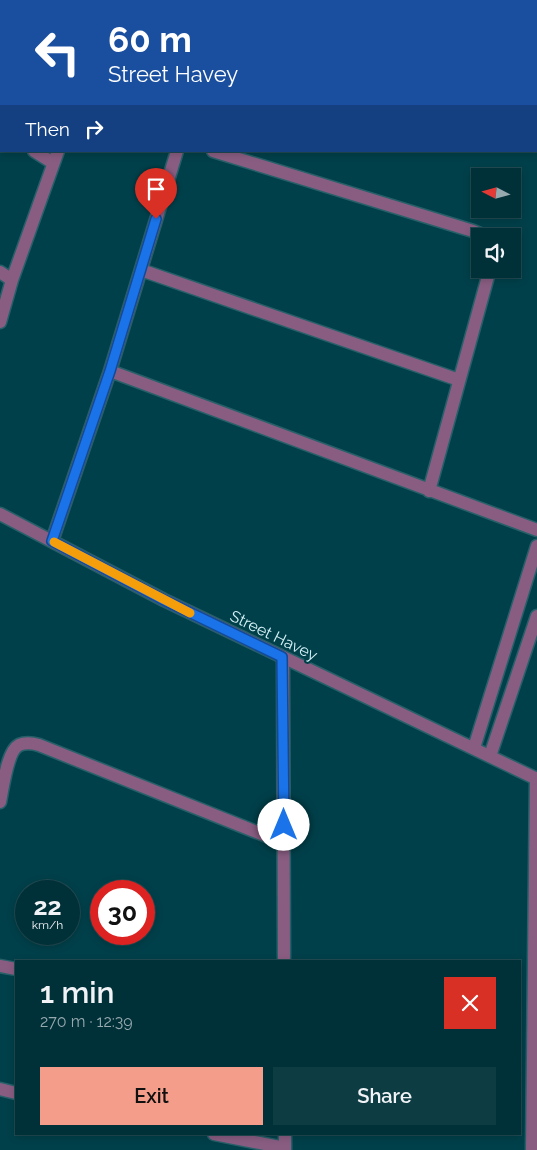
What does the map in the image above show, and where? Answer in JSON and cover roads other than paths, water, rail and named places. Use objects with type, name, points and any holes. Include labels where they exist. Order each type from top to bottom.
[{"type":"street","points":[[0,322],[12,280],[56,157],[38,152]]},
{"type":"street","points":[[52,541],[110,371],[177,152]]},
{"type":"street","points":[[216,152],[471,230]]},
{"type":"street","points":[[141,270],[460,380]]},
{"type":"street","points":[[0,272],[12,280]]},
{"type":"street","points":[[429,491],[488,278]]},
{"type":"street","points":[[110,371],[537,530]]},
{"type":"street","name":"Street Havey","points":[[0,514],[164,600],[536,778]]},
{"type":"street","points":[[474,748],[537,546]]},
{"type":"street","points":[[490,756],[537,616]]},
{"type":"street","points":[[282,657],[284,960]]},
{"type":"street","points":[[0,802],[11,754],[17,746],[28,743],[39,744],[284,843]]},
{"type":"street","points":[[532,1150],[536,778]]},
{"type":"street","points":[[0,966],[15,969]]},
{"type":"street","points":[[0,1090],[15,1093]]},
{"type":"street","points":[[219,1135],[285,1149],[285,1135]]}]
